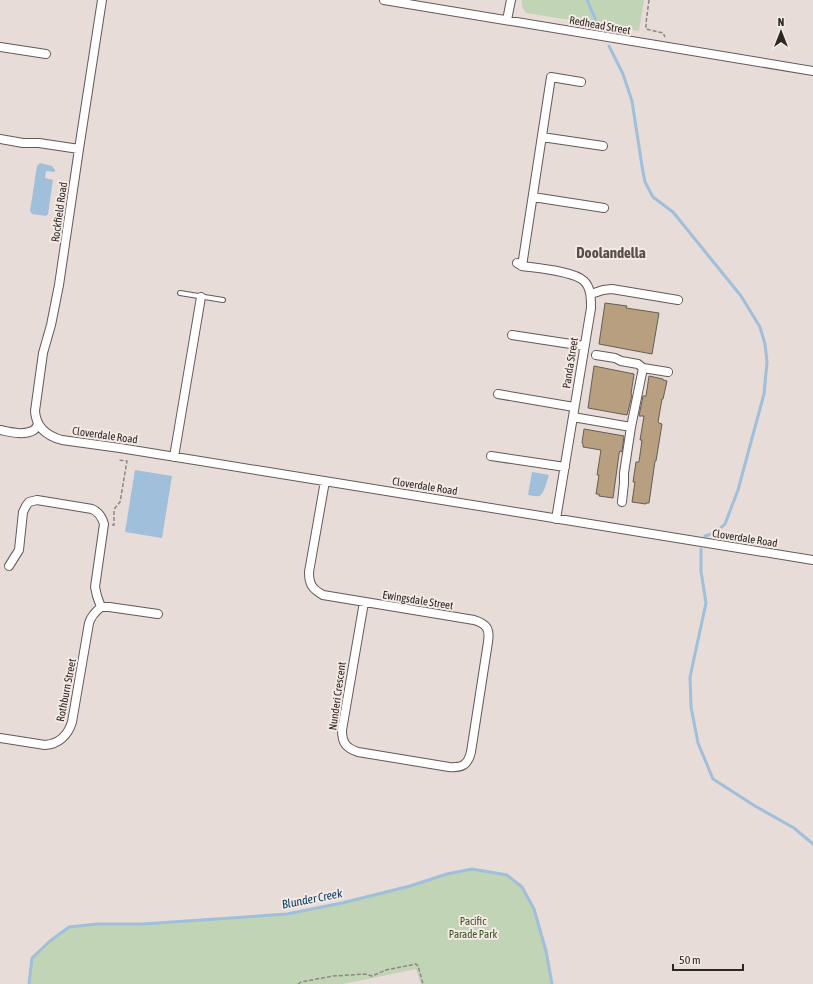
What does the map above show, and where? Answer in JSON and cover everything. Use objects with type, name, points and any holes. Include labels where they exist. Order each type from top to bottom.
[{"type":"street","name":"Rockfield Road","points":[[38,424],[35,418],[35,411],[43,353],[51,325],[59,285],[78,149],[102,0]]},
{"type":"street","name":"Redhead Street","points":[[384,0],[813,71]]},
{"type":"street","points":[[507,20],[511,0]]},
{"type":"street","points":[[0,47],[46,54]]},
{"type":"street","points":[[581,82],[551,77],[533,197],[520,265],[578,277],[584,281],[590,294],[612,289],[678,300]]},
{"type":"street","points":[[542,138],[603,146]]},
{"type":"street","points":[[0,139],[78,149]]},
{"type":"street","points":[[533,197],[604,208]]},
{"type":"street","name":"Panda Street","points":[[556,519],[590,308],[590,294]]},
{"type":"street","points":[[174,457],[201,297]]},
{"type":"street","points":[[512,335],[584,346]]},
{"type":"street","points":[[596,355],[638,364],[643,368],[668,372]]},
{"type":"street","points":[[622,502],[624,473],[643,368]]},
{"type":"street","points":[[498,394],[574,407]]},
{"type":"street","points":[[573,416],[632,427]]},
{"type":"street","points":[[0,430],[26,433],[34,430],[38,424]]},
{"type":"street","name":"Cloverdale Road","points":[[38,424],[47,435],[62,440],[813,560]]},
{"type":"street","points":[[491,456],[565,467]]},
{"type":"street","name":"Ewingsdale Street","points":[[325,482],[309,572],[309,579],[313,588],[323,595],[474,620],[484,624],[488,630],[489,635],[471,752],[470,757],[463,766]]},
{"type":"street","points":[[9,566],[19,550],[23,512],[29,502],[37,500],[92,509],[102,516],[104,524],[95,587],[96,596],[100,607],[158,614]]},
{"type":"street","name":"Nunderi Crescent","points":[[364,602],[342,730],[345,744],[351,750],[358,752],[449,767],[458,768],[463,766]]},
{"type":"street","name":"Rothburn Street","points":[[0,738],[45,745],[57,742],[70,730],[89,623],[94,612],[100,607]]},
{"type":"lane","points":[[180,293],[223,300]]},
{"type":"path","points":[[649,0],[646,29],[663,33],[665,38],[664,47]]},
{"type":"path","points":[[104,524],[114,525],[114,508],[120,502],[127,461],[118,460]]},
{"type":"path","points":[[298,984],[301,982],[333,976],[365,974],[372,976],[386,970],[416,964],[418,966],[423,984]]},
{"type":"green space","points":[[522,0],[644,0],[639,31],[526,13],[522,7]]},
{"type":"green space","name":"Pacific Parade Park","points":[[472,869],[507,875],[522,887],[534,909],[546,951],[552,984],[421,984],[416,969],[343,984],[29,984],[32,958],[50,941],[69,927],[97,924],[143,924],[287,914],[343,903],[410,886],[447,874]]},
{"type":"water","points":[[40,163],[52,166],[55,170],[55,172],[46,171],[45,178],[53,180],[48,214],[46,216],[32,214],[30,211],[37,166]]},
{"type":"water","points":[[135,470],[172,476],[162,538],[125,532]]},
{"type":"water","points":[[532,472],[549,475],[544,490],[539,496],[528,495]]},
{"type":"building","points":[[605,303],[659,313],[652,354],[599,344]]},
{"type":"building","points":[[594,366],[634,374],[632,395],[627,415],[588,408]]},
{"type":"building","points":[[649,376],[667,381],[658,422],[662,424],[649,503],[646,504],[632,502],[635,482],[633,482],[636,462],[639,462],[642,440],[640,440],[644,416],[639,416],[643,396],[646,396]]},
{"type":"building","points":[[584,429],[624,436],[622,452],[620,451],[619,454],[613,498],[599,496],[599,494],[596,494],[601,450],[583,447],[582,443]]},
{"type":"waterway","points":[[587,0],[598,25]]},
{"type":"waterway","points":[[609,46],[623,74],[632,101],[645,182],[653,197],[673,212],[741,296],[760,327],[765,344],[767,362],[764,394],[738,490],[725,524],[715,533],[705,536]]},
{"type":"waterway","points":[[701,549],[701,571],[706,603],[690,677],[691,707],[698,743],[713,779],[755,806],[794,828],[813,844]]},
{"type":"waterway","name":"Blunder Creek","points":[[29,984],[32,958],[50,941],[69,927],[97,924],[143,924],[287,914],[342,903],[410,886],[447,874],[472,869],[507,875],[522,887],[534,909],[546,951],[552,984]]},
{"type":"district","name":"Doolandella","points":[[611,253]]}]
